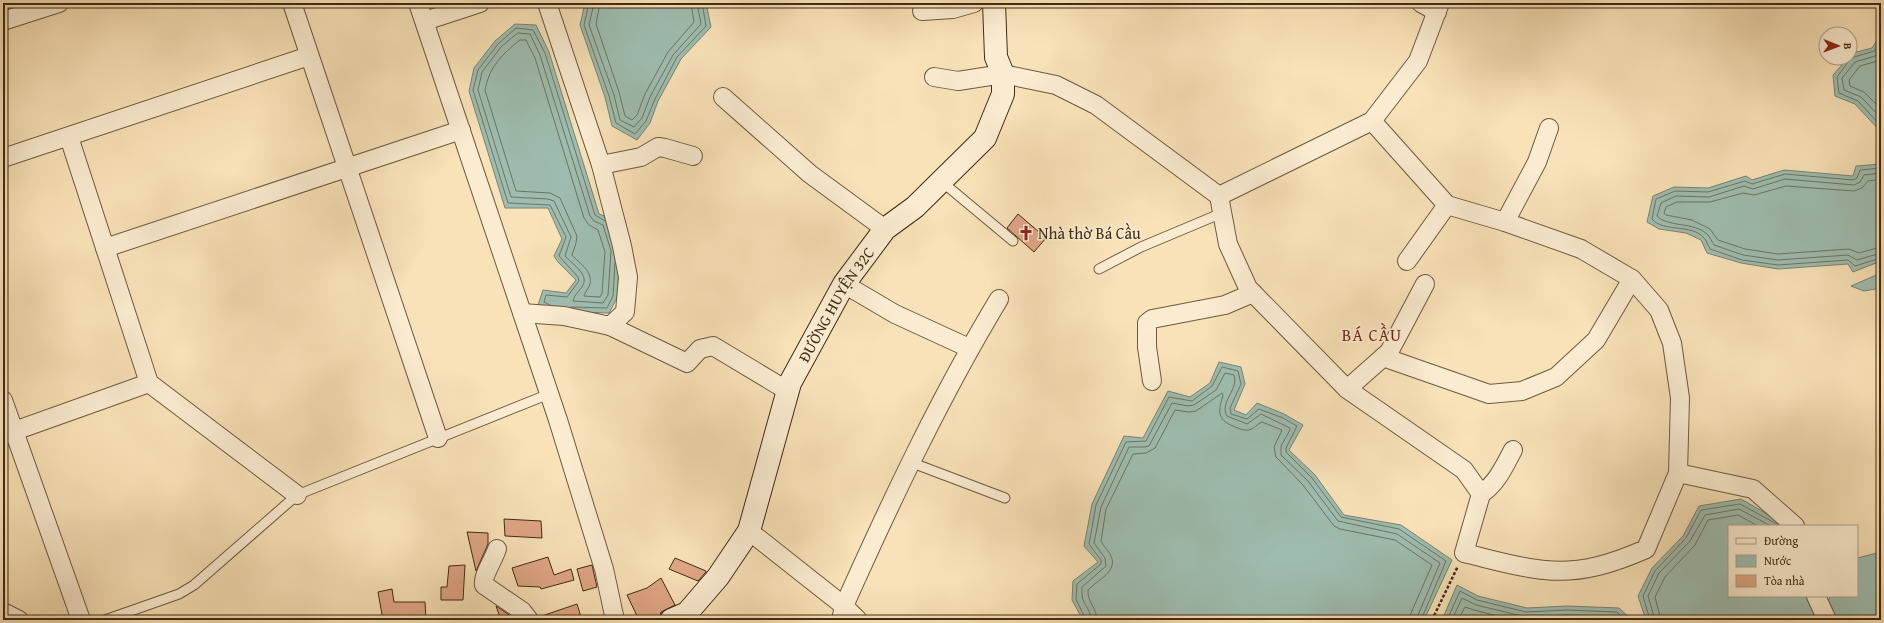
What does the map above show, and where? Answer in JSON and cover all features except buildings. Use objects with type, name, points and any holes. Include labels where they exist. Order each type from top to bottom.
[{"type":"street","points":[[3,21],[59,3]]},
{"type":"street","points":[[292,3],[438,438]]},
{"type":"street","points":[[418,3],[549,394],[604,569],[615,620]]},
{"type":"street","points":[[425,21],[480,3]]},
{"type":"street","points":[[547,3],[601,165],[628,277],[625,312],[610,326]]},
{"type":"street","points":[[922,11],[953,9],[974,3]]},
{"type":"street","name":"ĐƯỜNG HUYỆN 32C","points":[[682,618],[718,577],[749,531],[790,383],[844,284],[885,229],[915,207],[985,138],[1003,94],[1003,74],[996,57],[994,3]]},
{"type":"street","points":[[1221,205],[1372,121],[1418,61],[1438,8],[1421,3]]},
{"type":"street","points":[[3,158],[309,56]]},
{"type":"street","points":[[934,77],[958,81],[1003,74],[1056,85],[1096,105],[1221,205],[1228,244],[1248,288],[1347,389],[1464,470],[1481,494]]},
{"type":"street","points":[[723,98],[810,174],[885,229]]},
{"type":"street","points":[[1372,121],[1447,205],[1505,222],[1581,249],[1632,279],[1659,310],[1672,343],[1680,398],[1678,473],[1646,549],[1617,562],[1582,570],[1545,570],[1464,553],[1481,494],[1492,486],[1499,478],[1513,450]]},
{"type":"street","points":[[1505,222],[1536,162],[1549,128]]},
{"type":"street","points":[[105,248],[461,130]]},
{"type":"street","points":[[69,136],[149,383],[297,495]]},
{"type":"street","points":[[601,165],[641,157],[658,148],[665,148],[693,156]]},
{"type":"street","points":[[1407,261],[1447,205]]},
{"type":"street","points":[[1383,357],[1489,394],[1522,391],[1556,377],[1596,340],[1632,279]]},
{"type":"street","points":[[844,284],[895,314],[969,348]]},
{"type":"street","points":[[1347,389],[1389,352],[1425,284]]},
{"type":"street","points":[[1152,380],[1147,347],[1147,323],[1152,319],[1226,305],[1253,293]]},
{"type":"street","points":[[842,613],[910,462],[969,348],[999,299]]},
{"type":"street","points":[[522,313],[564,316],[610,326],[687,363],[700,349],[713,346],[788,391]]},
{"type":"street","points":[[8,433],[149,383]]},
{"type":"street","points":[[3,400],[8,433],[81,620]]},
{"type":"street","points":[[1678,473],[1752,489],[1794,525]]},
{"type":"street","points":[[749,531],[842,613],[858,620]]},
{"type":"street","points":[[497,549],[493,563],[484,576],[484,585],[522,611],[529,620]]},
{"type":"street","points":[[1816,597],[1827,620]]},
{"type":"street","points":[[3,612],[19,620]]},
{"type":"lane","points":[[941,181],[1013,241]]},
{"type":"lane","points":[[1099,269],[1221,205]]},
{"type":"lane","points":[[105,620],[179,594],[194,584],[297,495],[549,394]]},
{"type":"lane","points":[[910,462],[1005,498]]},
{"type":"path","points":[[1432,620],[1464,553]]},
{"type":"water","points":[[585,3],[706,3],[711,27],[681,59],[658,101],[650,123],[637,140],[612,126],[605,97],[580,25]]},
{"type":"water","points":[[515,24],[536,25],[549,52],[599,214],[610,218],[620,249],[617,298],[609,313],[554,311],[538,305],[543,290],[566,293],[576,280],[554,256],[562,239],[548,208],[505,208],[469,91],[474,68],[495,41]]},
{"type":"water","points":[[1881,34],[1881,132],[1855,104],[1835,96],[1833,75],[1841,66],[1858,66],[1858,52],[1872,48]]},
{"type":"water","points":[[1881,164],[1881,261],[1853,272],[1848,264],[1778,269],[1741,263],[1707,253],[1701,240],[1686,233],[1659,229],[1647,222],[1653,196],[1674,187],[1708,188],[1746,176],[1752,180],[1784,170],[1853,176],[1856,166]]},
{"type":"water","points":[[1881,273],[1881,288],[1864,291],[1851,286]]},
{"type":"water","points":[[1219,362],[1241,367],[1245,384],[1234,410],[1246,415],[1257,403],[1284,414],[1303,425],[1289,450],[1315,475],[1344,515],[1401,525],[1452,560],[1424,620],[1083,620],[1072,600],[1073,581],[1098,562],[1084,546],[1092,504],[1124,436],[1143,438],[1168,391],[1190,397],[1210,383]]},
{"type":"water","points":[[1741,499],[1786,525],[1728,525],[1728,597],[1815,597],[1822,620],[1646,620],[1638,596],[1652,568],[1683,536],[1699,506]]},
{"type":"water","points":[[1881,552],[1881,620],[1836,620],[1828,600],[1830,597],[1858,597],[1858,558]]},
{"type":"water","points":[[1457,585],[1478,596],[1527,608],[1567,606],[1619,608],[1632,620],[1442,620]]},
{"type":"place","name":"Nhà thờ Bá Cầu","points":[[1026,233]]},
{"type":"district","name":"BÁ CẦU","points":[[1372,334]]}]
